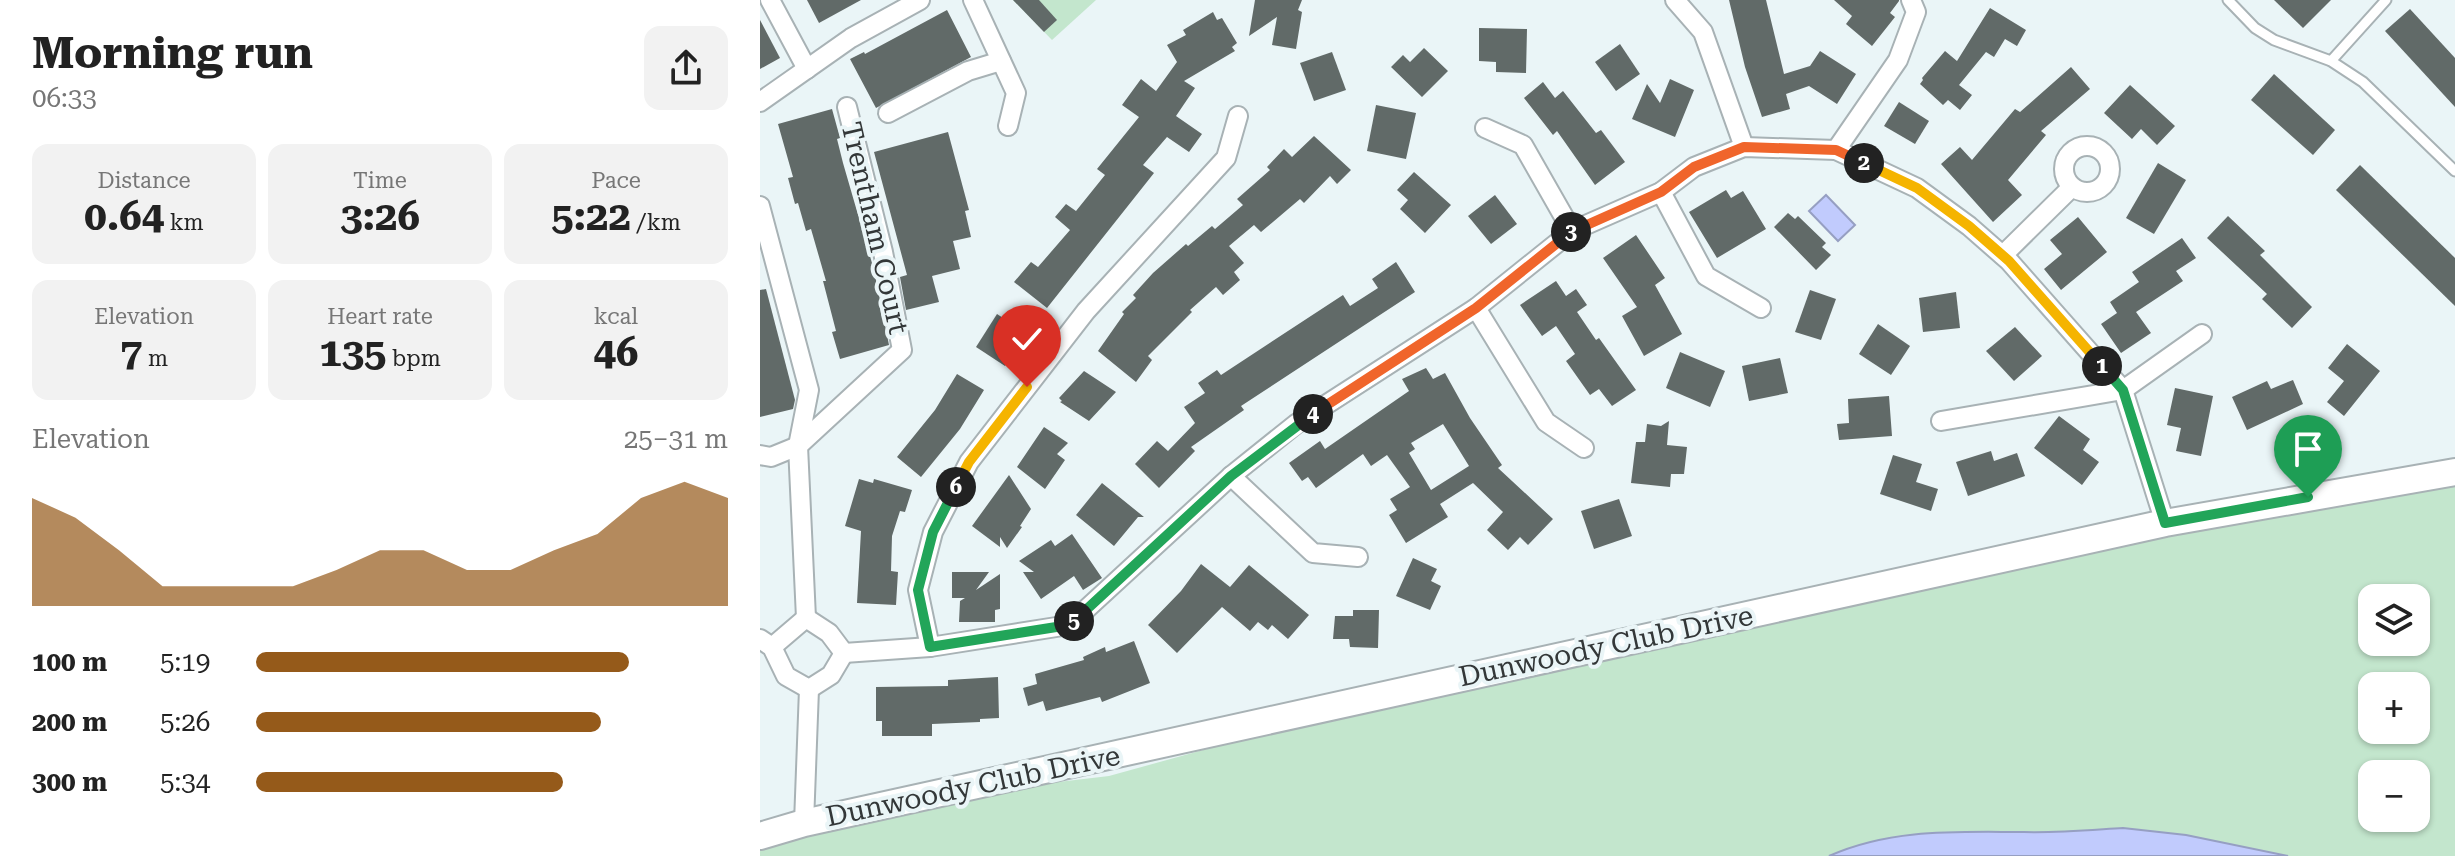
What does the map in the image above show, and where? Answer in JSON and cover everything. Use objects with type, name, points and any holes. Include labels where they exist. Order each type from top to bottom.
[{"type":"street","points":[[770,0],[807,69]]},
{"type":"street","points":[[760,102],[851,38],[920,0]]},
{"type":"street","points":[[973,0],[1016,93],[1008,126]]},
{"type":"street","points":[[1675,0],[1703,32],[1744,147]]},
{"type":"street","points":[[1836,150],[1898,60],[1916,12],[1911,0]]},
{"type":"street","points":[[888,113],[968,71],[1001,61]]},
{"type":"street","name":"Trentham Court","points":[[798,446],[902,350],[883,252],[847,107]]},
{"type":"street","points":[[930,647],[918,590],[933,532],[969,462],[1086,311],[1226,158],[1238,116]]},
{"type":"street","points":[[1485,128],[1523,145],[1572,231]]},
{"type":"street","points":[[844,653],[930,647],[1069,625],[1231,476],[1296,424],[1476,308],[1572,231],[1661,192],[1694,167],[1744,147],[1836,150],[1917,188],[2003,255],[2123,390],[2165,523]]},
{"type":"street","points":[[2003,255],[2072,187]]},
{"type":"street","points":[[1661,192],[1706,276],[1761,308]]},
{"type":"street","points":[[760,206],[809,390],[798,446],[806,618]]},
{"type":"street","points":[[1476,308],[1546,422],[1584,448]]},
{"type":"street","points":[[1941,421],[2123,390],[2202,334]]},
{"type":"street","points":[[760,455],[771,457],[798,446]]},
{"type":"street","name":"Dunwoody Club Drive","points":[[760,836],[804,823],[2165,523],[2455,472]]},
{"type":"street","points":[[1231,476],[1313,553],[1358,557]]},
{"type":"street","points":[[806,618],[829,633],[844,653]]},
{"type":"street","points":[[806,618],[766,643],[786,676],[809,689]]},
{"type":"street","points":[[809,689],[831,675],[844,653]]},
{"type":"street","points":[[804,823],[809,689]]},
{"type":"lane","points":[[2228,0],[2255,28],[2274,40],[2331,61],[2363,82],[2455,171]]},
{"type":"lane","points":[[2331,61],[2386,0]]},
{"type":"green space","points":[[1013,0],[1096,0],[1052,40]]},
{"type":"green space","points":[[2455,479],[2455,856],[760,856],[760,831],[815,811],[1109,776],[1482,673],[2121,529]]},
{"type":"water","points":[[1826,195],[1855,225],[1838,241],[1809,211]]},
{"type":"water","points":[[2123,828],[2186,835],[2288,856],[1829,856],[1877,840],[1901,836]]},
{"type":"building","points":[[807,0],[861,0],[819,23]]},
{"type":"building","points":[[1013,0],[1039,0],[1057,20],[1044,32]]},
{"type":"building","points":[[1255,0],[1302,0],[1298,10],[1302,12],[1296,49],[1272,45],[1277,17],[1249,36]]},
{"type":"building","points":[[1729,0],[1766,0],[1784,74],[1810,66],[1820,51],[1856,74],[1837,104],[1809,86],[1786,94],[1790,109],[1762,117],[1745,67]]},
{"type":"building","points":[[1834,0],[1899,1],[1890,13],[1895,17],[1872,46],[1846,24],[1852,16]]},
{"type":"building","points":[[2274,0],[2331,0],[2303,28]]},
{"type":"building","points":[[1990,8],[2026,30],[2017,46],[2005,39],[1994,57],[1986,52],[1959,85],[1972,95],[1960,110],[1948,100],[1943,105],[1920,84],[1922,78],[1945,51],[1957,61]]},
{"type":"building","points":[[2410,9],[2455,58],[2455,107],[2385,31]]},
{"type":"building","points":[[947,10],[971,57],[876,108],[850,59]]},
{"type":"building","points":[[1213,12],[1217,20],[1222,18],[1237,43],[1232,47],[1235,51],[1184,81],[1195,88],[1176,116],[1202,134],[1189,152],[1167,137],[1143,165],[1154,173],[1047,308],[1014,282],[1031,262],[1038,267],[1070,230],[1055,217],[1066,204],[1076,211],[1105,175],[1097,169],[1139,117],[1122,105],[1141,79],[1156,91],[1177,62],[1167,45],[1186,35],[1183,30]]},
{"type":"building","points":[[760,20],[780,58],[760,69]]},
{"type":"building","points":[[1479,28],[1527,29],[1526,73],[1496,72],[1496,62],[1479,61]]},
{"type":"building","points":[[1620,44],[1640,74],[1616,91],[1595,62]]},
{"type":"building","points":[[1424,48],[1448,71],[1422,97],[1391,67],[1403,55],[1410,62]]},
{"type":"building","points":[[1332,52],[1346,90],[1314,101],[1300,63]]},
{"type":"building","points":[[2071,67],[2090,89],[2041,131],[2046,135],[2008,180],[2022,195],[1993,222],[1941,164],[1960,147],[1972,160],[2015,109],[2020,112]]},
{"type":"building","points":[[2274,74],[2335,130],[2313,155],[2251,100]]},
{"type":"building","points":[[1670,79],[1694,90],[1675,137],[1632,119],[1647,84],[1660,103]]},
{"type":"building","points":[[1543,82],[1555,98],[1563,91],[1596,133],[1601,130],[1625,162],[1595,185],[1557,131],[1553,135],[1524,98]]},
{"type":"building","points":[[2130,85],[2175,126],[2157,145],[2141,129],[2132,139],[2104,113]]},
{"type":"building","points":[[1899,102],[1929,121],[1915,144],[1884,126]]},
{"type":"building","points":[[1376,105],[1416,113],[1406,159],[1367,151]]},
{"type":"building","points":[[832,109],[843,163],[874,270],[889,345],[840,359],[832,332],[836,331],[823,281],[826,281],[811,229],[806,231],[798,203],[795,204],[788,178],[793,177],[778,124]]},
{"type":"building","points":[[948,132],[969,210],[965,211],[971,237],[953,241],[960,269],[932,276],[939,302],[906,310],[900,277],[907,275],[874,152]]},
{"type":"building","points":[[1314,136],[1351,170],[1337,184],[1330,176],[1304,203],[1300,199],[1261,232],[1254,225],[1229,246],[1244,263],[1234,272],[1240,280],[1223,295],[1216,287],[1190,310],[1192,312],[1148,356],[1152,360],[1136,382],[1098,351],[1124,314],[1122,312],[1136,298],[1133,295],[1153,273],[1186,244],[1188,246],[1212,226],[1215,229],[1243,205],[1237,199],[1270,170],[1267,167],[1284,149],[1292,157]]},
{"type":"building","points":[[2158,163],[2186,180],[2154,234],[2126,218]]},
{"type":"building","points":[[2360,165],[2455,258],[2455,306],[2336,190]]},
{"type":"building","points":[[1414,172],[1451,205],[1425,233],[1400,209],[1408,200],[1397,190]]},
{"type":"building","points":[[1726,190],[1731,198],[1743,191],[1766,229],[1717,258],[1689,212]]},
{"type":"building","points":[[1495,195],[1517,224],[1491,244],[1468,216]]},
{"type":"building","points":[[1788,213],[1795,219],[1798,216],[1826,243],[1822,247],[1831,255],[1816,270],[1774,227]]},
{"type":"building","points":[[2228,216],[2265,251],[2260,255],[2312,307],[2292,328],[2262,299],[2267,294],[2207,238]]},
{"type":"building","points":[[2078,217],[2107,252],[2061,290],[2044,269],[2062,254],[2050,240]]},
{"type":"building","points":[[1636,235],[1665,278],[1655,285],[1682,334],[1644,356],[1622,316],[1637,307],[1603,258]]},
{"type":"building","points":[[2182,238],[2196,258],[2176,271],[2183,281],[2136,312],[2151,333],[2121,353],[2101,324],[2117,313],[2110,302],[2139,282],[2132,272]]},
{"type":"building","points":[[1396,262],[1415,292],[1241,406],[1244,410],[1191,447],[1195,451],[1159,488],[1135,464],[1157,441],[1168,451],[1195,423],[1184,407],[1205,393],[1198,383],[1217,370],[1221,375],[1343,295],[1350,306],[1378,288],[1372,279]]},
{"type":"building","points":[[1556,281],[1566,296],[1576,289],[1587,305],[1577,312],[1636,390],[1612,406],[1599,389],[1590,395],[1566,361],[1575,354],[1556,326],[1542,336],[1520,305]]},
{"type":"building","points":[[766,289],[795,400],[793,409],[760,417],[760,290]]},
{"type":"building","points":[[1810,290],[1836,299],[1821,340],[1795,332]]},
{"type":"building","points":[[1956,292],[1960,328],[1923,332],[1919,298]]},
{"type":"building","points":[[997,314],[1026,333],[1005,366],[976,347]]},
{"type":"building","points":[[1878,324],[1910,346],[1891,375],[1859,354]]},
{"type":"building","points":[[2015,327],[2042,356],[2014,381],[1986,351]]},
{"type":"building","points":[[2347,344],[2380,371],[2344,416],[2327,402],[2344,381],[2328,368]]},
{"type":"building","points":[[1680,352],[1725,371],[1710,407],[1666,388]]},
{"type":"building","points":[[1780,358],[1788,393],[1749,401],[1742,366]]},
{"type":"building","points":[[1426,368],[1433,379],[1445,373],[1470,418],[1502,465],[1498,468],[1553,519],[1528,545],[1520,537],[1508,550],[1487,530],[1503,512],[1473,483],[1440,504],[1448,517],[1406,543],[1389,515],[1397,510],[1390,499],[1410,487],[1387,455],[1371,466],[1363,454],[1316,488],[1308,477],[1302,481],[1289,463],[1320,441],[1325,449],[1409,391],[1402,379]],"holes":[[[1443,424],[1469,466],[1431,490],[1409,453],[1415,449],[1411,443]]]},
{"type":"building","points":[[1084,371],[1116,392],[1089,421],[1060,402],[1059,398]]},
{"type":"building","points":[[957,374],[984,390],[960,429],[921,477],[897,457],[935,410]]},
{"type":"building","points":[[2293,380],[2303,404],[2247,430],[2232,397],[2267,381],[2271,389]]},
{"type":"building","points":[[2175,388],[2213,396],[2201,456],[2176,451],[2181,428],[2167,425]]},
{"type":"building","points":[[1889,396],[1892,436],[1839,440],[1837,424],[1849,423],[1848,399]]},
{"type":"building","points":[[2059,416],[2090,439],[2083,450],[2099,462],[2082,485],[2034,448]]},
{"type":"building","points":[[1669,421],[1667,445],[1687,447],[1684,474],[1671,474],[1670,487],[1631,483],[1636,442],[1645,442],[1647,424],[1661,426]]},
{"type":"building","points":[[1044,427],[1068,443],[1057,454],[1065,460],[1045,489],[1017,467]]},
{"type":"building","points":[[1991,451],[1994,461],[2017,453],[2025,476],[1968,496],[1956,462]]},
{"type":"building","points":[[1893,455],[1922,464],[1916,482],[1938,489],[1931,511],[1880,494]]},
{"type":"building","points":[[1009,475],[1031,509],[1007,548],[1000,537],[1000,547],[972,526]]},
{"type":"building","points":[[859,479],[873,483],[874,479],[912,490],[905,512],[900,511],[892,536],[891,571],[898,572],[896,605],[857,603],[861,531],[845,526]]},
{"type":"building","points":[[1102,483],[1144,517],[1138,517],[1114,546],[1076,515]]},
{"type":"building","points":[[1619,499],[1632,536],[1594,549],[1581,511]]},
{"type":"building","points":[[1072,534],[1102,578],[1083,590],[1074,576],[1041,599],[1023,572],[1034,572],[1019,561],[1051,540],[1055,546]]},
{"type":"building","points":[[1413,558],[1437,569],[1431,581],[1441,586],[1430,610],[1396,596]]},
{"type":"building","points":[[1201,564],[1230,587],[1249,565],[1309,615],[1288,639],[1272,625],[1268,630],[1258,622],[1250,631],[1222,607],[1177,653],[1148,625],[1181,591]]},
{"type":"building","points":[[952,572],[989,572],[976,590],[1000,574],[1000,609],[995,610],[995,622],[959,622],[960,601],[965,598],[952,598]]},
{"type":"building","points":[[1353,610],[1379,610],[1378,648],[1350,647],[1349,639],[1333,639],[1335,616],[1353,616]]},
{"type":"building","points":[[1134,641],[1150,683],[1102,702],[1100,697],[1046,711],[1043,701],[1028,706],[1023,688],[1037,684],[1035,674],[1084,660],[1083,657],[1105,647],[1106,652]]},
{"type":"building","points":[[998,677],[999,718],[932,724],[932,736],[882,736],[882,721],[876,721],[876,687],[948,686],[948,680]]},
{"type":"route","points":[[1027,387],[969,462],[933,532],[918,590],[930,647],[1069,625],[1231,476],[1296,424],[1476,308],[1572,231],[1661,192],[1694,167],[1744,147],[1836,150],[1917,188],[1969,226],[2009,261],[2123,390],[2165,523],[2308,497]]}]
